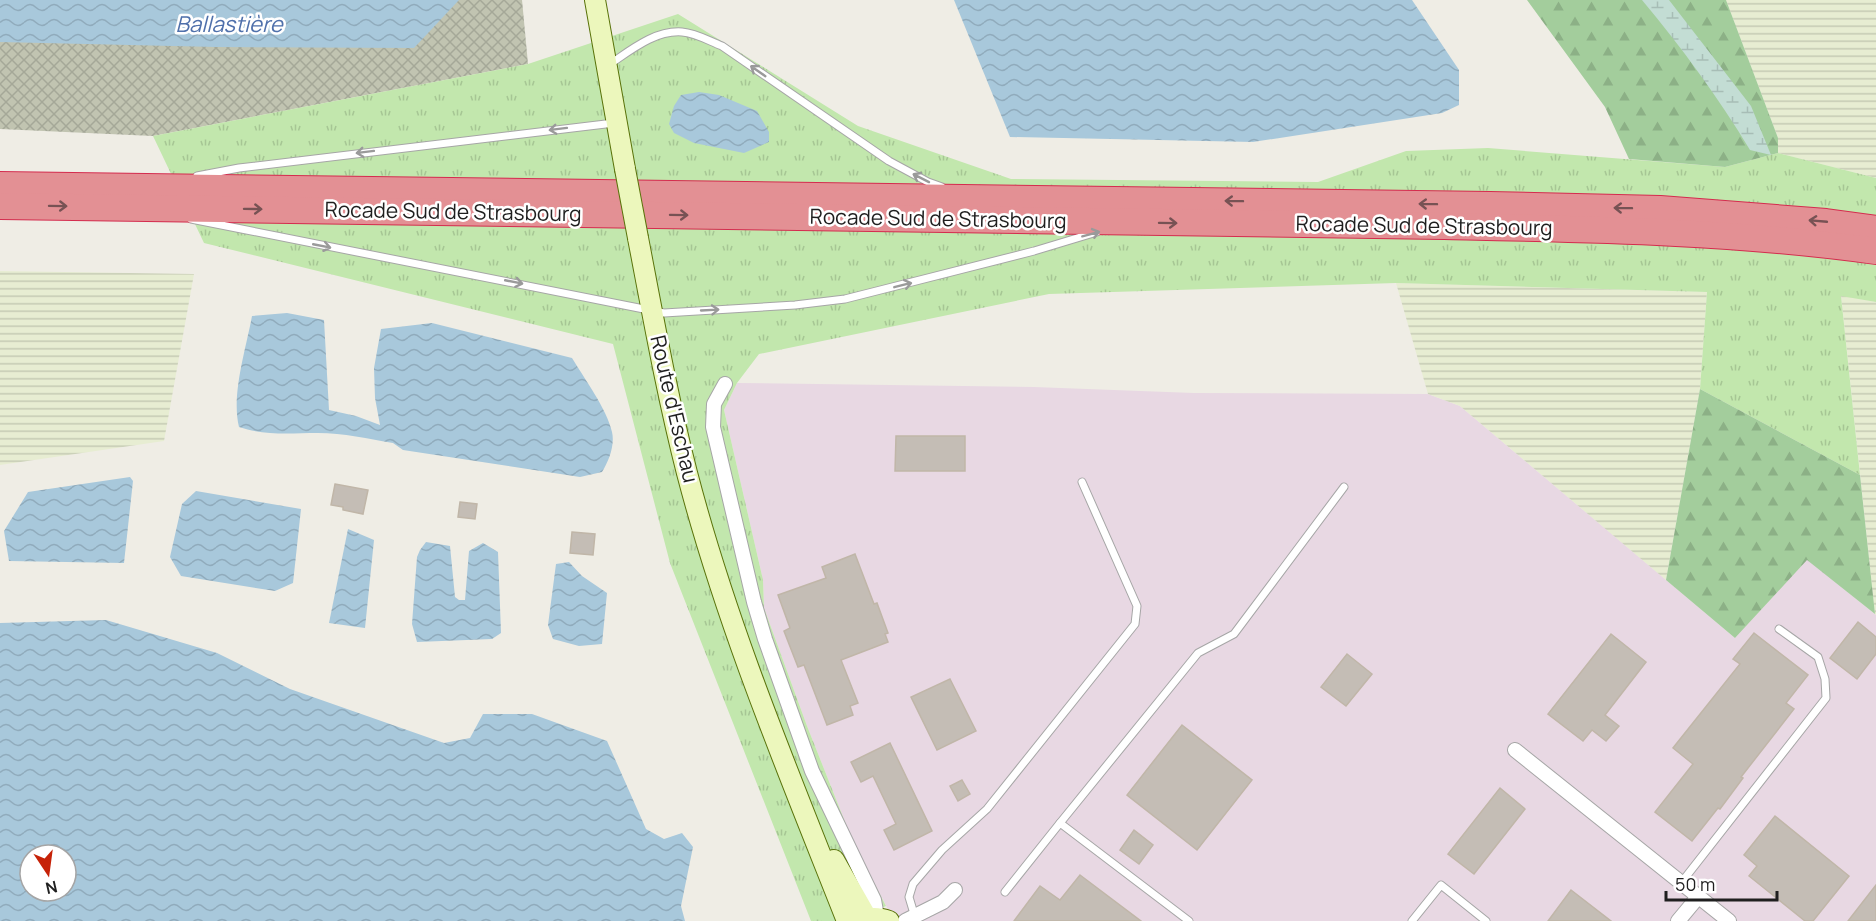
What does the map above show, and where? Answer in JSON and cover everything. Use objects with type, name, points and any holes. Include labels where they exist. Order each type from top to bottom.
[{"type":"highway","name":"Rocade Sud de Strasbourg","points":[[0,185],[144,197],[1134,222],[1654,231],[1756,237],[1876,251]]},
{"type":"highway","name":"Rocade Sud de Strasbourg","points":[[0,206],[144,197],[997,198],[1660,209],[1826,222],[1876,229]]},
{"type":"main road","name":"Route d'Eschau","points":[[595,0],[652,310],[687,472],[753,683],[847,921]]},
{"type":"main road","name":"Route d'Eschau","points":[[802,805],[873,919]]},
{"type":"street","name":"Route d'Eschau","points":[[725,384],[714,404],[713,427],[757,611],[768,649],[812,771],[874,900],[873,919]]},
{"type":"street","points":[[1515,750],[1729,921]]},
{"type":"street","points":[[913,920],[943,902],[955,890]]},
{"type":"street","points":[[1678,921],[1698,897]]},
{"type":"lane","points":[[607,66],[633,48],[661,34],[682,32],[701,37],[722,46],[898,166],[928,182],[952,190],[997,198]]},
{"type":"lane","points":[[193,177],[239,168],[617,122]]},
{"type":"lane","points":[[144,197],[182,179]]},
{"type":"lane","points":[[144,197],[175,216]]},
{"type":"lane","points":[[186,218],[664,313],[784,306],[845,299],[1034,251],[1134,222]]},
{"type":"lane","points":[[913,920],[909,897],[913,884],[942,850],[987,809],[1135,624],[1137,606],[1082,482]]},
{"type":"lane","points":[[1005,892],[1198,653],[1234,634],[1344,487]]},
{"type":"lane","points":[[1681,883],[1826,698],[1825,679],[1818,657],[1779,628]]},
{"type":"lane","points":[[1060,823],[1189,921]]},
{"type":"lane","points":[[1416,920],[1441,885],[1486,921]]},
{"type":"shaded area","points":[[0,0],[522,0],[528,64],[153,136],[0,129]]},
{"type":"shaded area","points":[[1726,0],[1876,0],[1876,178],[1778,153],[1778,138]]},
{"type":"shaded area","points":[[0,271],[194,274],[164,441],[0,465]]},
{"type":"shaded area","points":[[1396,283],[1707,292],[1700,389],[1666,580],[1460,406],[1428,394]]},
{"type":"shaded area","points":[[1841,295],[1876,302],[1876,615],[1875,614]]},
{"type":"shaded area","points":[[737,383],[1034,387],[1194,393],[1428,394],[1460,406],[1735,638],[1807,559],[1876,615],[1876,921],[894,921],[853,842],[764,608],[763,580],[724,410]]},
{"type":"green space","points":[[1527,0],[1726,0],[1778,138],[1778,153],[1725,167],[1629,159],[1605,107]]},
{"type":"green space","points":[[1642,0],[1669,0],[1751,106],[1771,155],[1750,150],[1699,73]]},
{"type":"green space","points":[[678,14],[858,126],[1011,179],[1318,182],[1406,151],[1488,148],[1725,167],[1778,153],[1876,178],[1876,302],[1841,296],[1860,475],[1700,389],[1707,292],[1396,283],[1049,294],[759,354],[737,383],[724,410],[763,580],[764,608],[853,842],[886,906],[852,921],[811,921],[670,563],[613,344],[204,243],[153,136],[528,64]]},
{"type":"green space","points":[[1700,389],[1860,475],[1875,614],[1807,560],[1735,638],[1666,580]]},
{"type":"water","name":"Ballastière","points":[[0,0],[459,0],[414,48],[216,47],[0,42]]},
{"type":"water","points":[[954,0],[1412,0],[1459,70],[1459,105],[1442,113],[1253,142],[1010,137]]},
{"type":"water","points":[[699,92],[719,95],[757,111],[769,132],[769,142],[744,153],[694,143],[674,133],[669,124],[674,106],[681,95]]},
{"type":"water","points":[[287,313],[324,320],[329,410],[356,416],[380,425],[375,398],[374,368],[381,329],[432,323],[572,358],[600,404],[612,432],[613,442],[607,463],[602,472],[580,477],[403,450],[393,443],[356,436],[327,433],[268,433],[239,427],[238,387],[252,316]]},
{"type":"water","points":[[130,477],[133,481],[124,563],[9,561],[4,531],[28,492]]},
{"type":"water","points":[[196,491],[301,509],[293,583],[275,591],[181,576],[170,557],[182,504]]},
{"type":"water","points":[[348,529],[374,540],[365,628],[329,623]]},
{"type":"water","points":[[426,542],[450,546],[455,597],[459,600],[465,600],[469,551],[483,543],[498,552],[501,633],[492,639],[417,642],[412,624],[417,557]]},
{"type":"water","points":[[569,562],[582,576],[607,593],[602,644],[579,646],[553,639],[548,625],[556,564]]},
{"type":"water","points":[[106,620],[217,653],[290,689],[444,743],[470,738],[483,714],[532,714],[607,741],[646,829],[664,839],[682,833],[693,847],[681,906],[685,921],[0,921],[0,623]]},
{"type":"building","points":[[896,436],[965,436],[965,471],[895,471]]},
{"type":"building","points":[[335,484],[368,490],[363,514],[331,505]]},
{"type":"building","points":[[460,502],[477,504],[475,519],[458,517]]},
{"type":"building","points":[[572,532],[595,534],[593,555],[570,553]]},
{"type":"building","points":[[855,554],[874,604],[877,603],[888,633],[885,634],[888,642],[841,660],[858,703],[850,706],[853,715],[827,725],[804,665],[798,667],[784,631],[790,628],[778,595],[826,578],[822,567]]},
{"type":"building","points":[[1858,622],[1876,637],[1876,654],[1857,679],[1830,658]]},
{"type":"building","points":[[1754,633],[1808,675],[1786,703],[1794,709],[1741,777],[1743,778],[1720,809],[1718,808],[1692,841],[1655,812],[1693,764],[1673,748],[1740,664],[1733,659]]},
{"type":"building","points":[[1611,634],[1646,662],[1605,715],[1619,726],[1606,741],[1592,730],[1583,741],[1548,714]]},
{"type":"building","points":[[1347,654],[1372,674],[1346,706],[1321,687]]},
{"type":"building","points":[[950,679],[976,731],[937,750],[911,697]]},
{"type":"building","points":[[1182,725],[1252,780],[1197,850],[1127,795]]},
{"type":"building","points":[[890,743],[932,831],[894,850],[884,830],[896,824],[873,776],[861,782],[851,762]]},
{"type":"building","points":[[962,780],[970,794],[958,801],[950,786]]},
{"type":"building","points":[[1500,788],[1525,809],[1474,874],[1448,854]]},
{"type":"building","points":[[1775,816],[1849,876],[1813,921],[1805,921],[1749,876],[1757,866],[1744,855]]},
{"type":"building","points":[[1134,830],[1153,845],[1139,864],[1120,850]]},
{"type":"building","points":[[1080,875],[1141,921],[1014,921],[1040,886],[1060,900]]},
{"type":"building","points":[[1876,885],[1876,921],[1848,921]]},
{"type":"building","points":[[1571,890],[1611,921],[1548,921]]}]
